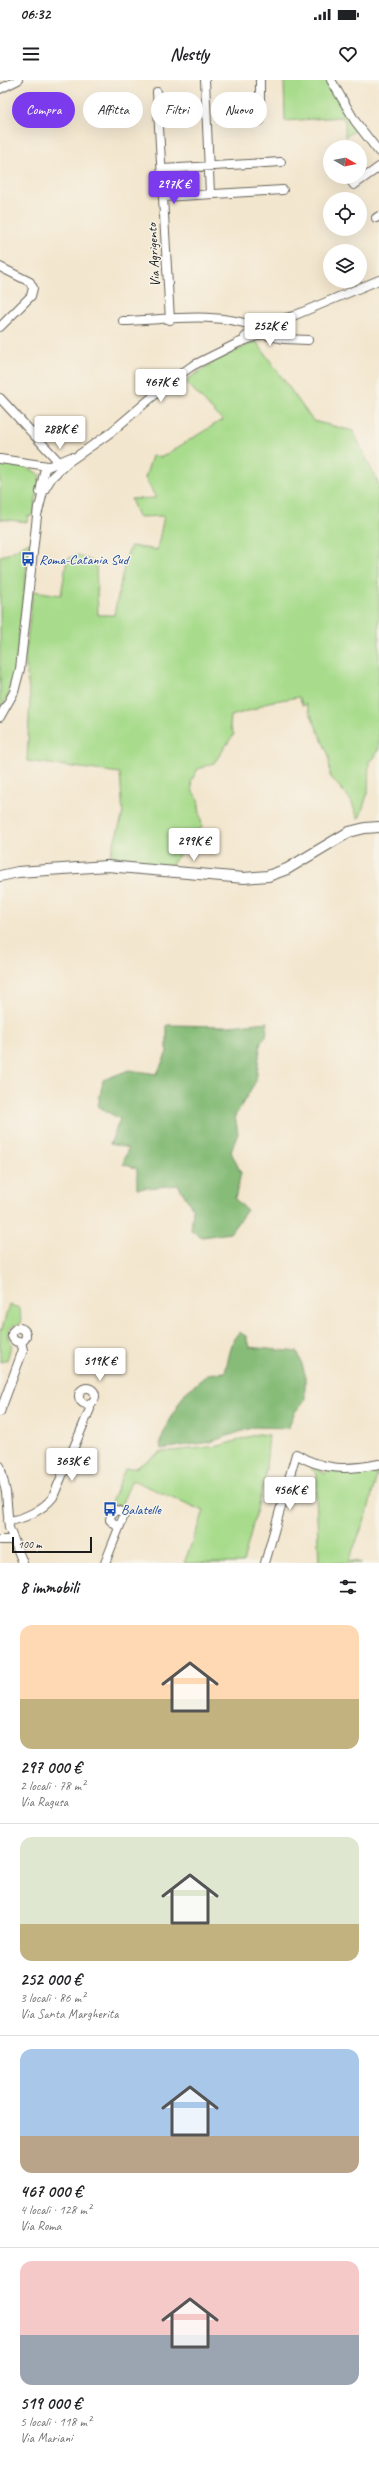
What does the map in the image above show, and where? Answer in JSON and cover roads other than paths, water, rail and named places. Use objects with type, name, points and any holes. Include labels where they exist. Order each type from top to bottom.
[{"type":"main road","points":[[0,876],[18,872],[108,866],[244,878],[268,876],[287,869],[350,832],[379,827]]},
{"type":"street","points":[[0,89],[18,80]]},
{"type":"street","points":[[205,80],[210,194]]},
{"type":"street","points":[[260,80],[260,92]]},
{"type":"street","points":[[332,80],[356,121],[378,148]]},
{"type":"street","name":"Via Agrigento","points":[[159,128],[170,320]]},
{"type":"street","points":[[162,169],[281,162]]},
{"type":"street","points":[[367,176],[379,167]]},
{"type":"street","points":[[163,197],[283,190]]},
{"type":"street","points":[[0,267],[30,282],[33,288],[31,296],[0,327]]},
{"type":"street","points":[[0,459],[11,460],[48,472],[79,454],[110,433],[181,373],[258,331],[272,327],[293,316],[379,280]]},
{"type":"street","points":[[123,321],[212,318],[232,320],[258,331],[284,339],[308,340]]},
{"type":"street","points":[[272,327],[284,339]]},
{"type":"street","points":[[0,398],[59,462]]},
{"type":"street","points":[[0,717],[14,692],[20,669],[38,512],[48,472],[59,462],[79,454]]},
{"type":"street","points":[[0,1412],[23,1350],[21,1342]]},
{"type":"street","points":[[8,1520],[22,1518],[48,1504],[53,1498],[90,1409],[90,1403]]},
{"type":"street","points":[[265,1563],[296,1454],[310,1463],[331,1468],[350,1468],[379,1464]]},
{"type":"street","points":[[0,1466],[8,1520],[23,1563]]},
{"type":"street","points":[[105,1563],[119,1528],[125,1513],[114,1511],[110,1517],[112,1524],[119,1528]]},
{"type":"street","points":[[0,1540],[14,1540]]},
{"type":"place","name":"Roma-Catania Sud","points":[[28,559]]},
{"type":"place","name":"Balatelle","points":[[110,1509]]}]
